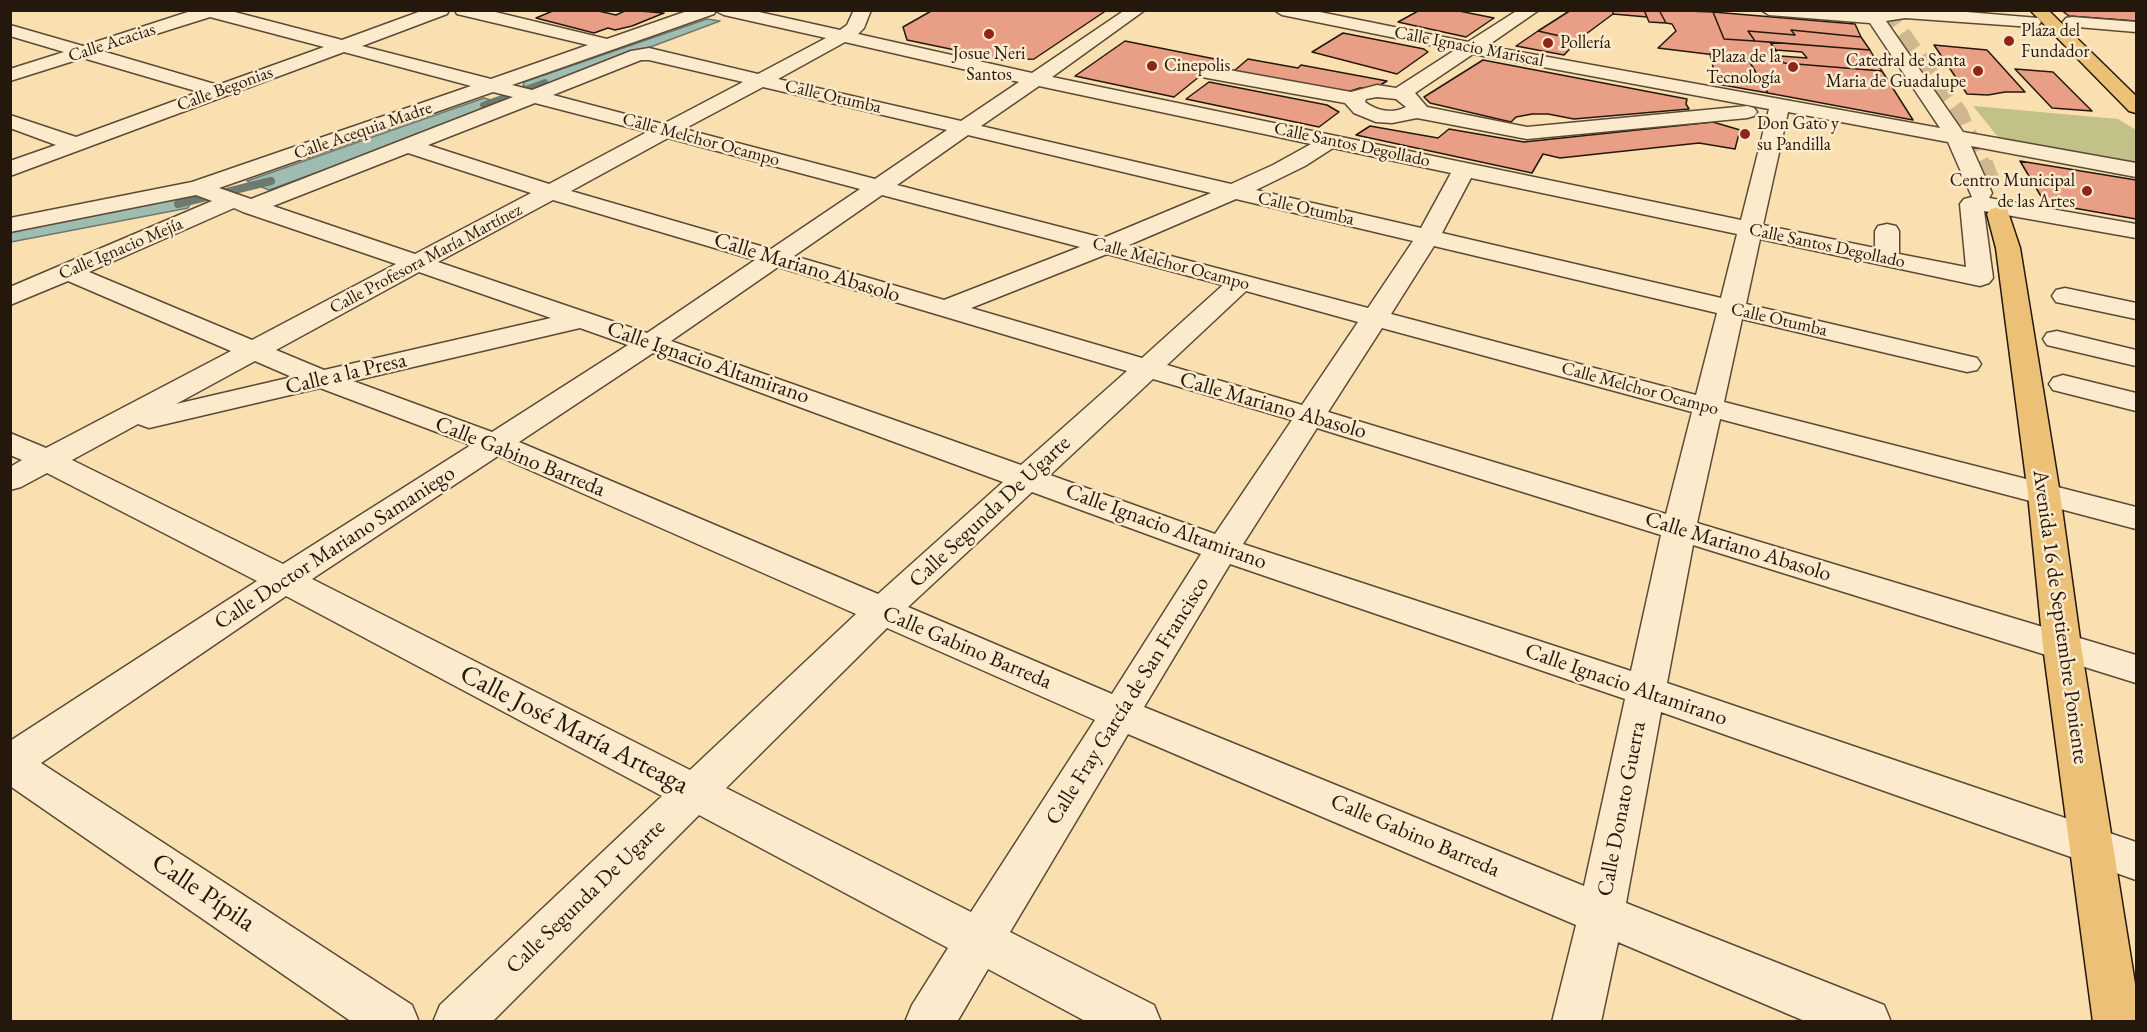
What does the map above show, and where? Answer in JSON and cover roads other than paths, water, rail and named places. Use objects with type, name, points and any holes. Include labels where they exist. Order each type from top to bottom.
[{"type":"main road","points":[[2035,16],[2136,107]]},
{"type":"main road","name":"Avenida 16 de Septiembre Poniente","points":[[1990,203],[2008,248],[2116,1022]]},
{"type":"street","name":"Calle Begonias","points":[[10,169],[441,10]]},
{"type":"street","points":[[463,10],[609,45]]},
{"type":"street","name":"Calle Acequia Madre","points":[[223,197],[498,87],[708,10]]},
{"type":"street","name":"Calle Santos Degollado","points":[[724,10],[1034,79],[1333,138],[1465,169],[1980,278],[1970,206],[1984,204],[2136,231]]},
{"type":"street","points":[[842,37],[855,28],[863,10]]},
{"type":"street","name":"Calle Doctor Mariano Samaniego","points":[[10,763],[285,580],[650,343],[1137,10]]},
{"type":"street","points":[[1769,10],[2035,16]]},
{"type":"street","name":"Calle Melchor Ocampo","points":[[209,11],[1707,407],[2136,518]]},
{"type":"street","name":"Calle Acacias","points":[[10,75],[209,11]]},
{"type":"street","points":[[1489,12],[1524,14]]},
{"type":"street","points":[[1400,94],[1524,14]]},
{"type":"street","points":[[1872,14],[1957,138],[1990,203]]},
{"type":"street","name":"Calle Ignacio Mariscal","points":[[1281,15],[1957,138]]},
{"type":"street","points":[[2072,22],[2136,27]]},
{"type":"street","points":[[10,30],[219,92]]},
{"type":"street","name":"Calle Profesora María Martínez","points":[[10,480],[842,37]]},
{"type":"street","name":"Calle Acequia Madre","points":[[10,225],[223,197],[410,146],[532,95],[644,54]]},
{"type":"street","name":"Calle Otumba","points":[[644,54],[1967,364]]},
{"type":"street","points":[[1207,72],[1400,116],[1415,111],[1513,132],[1527,133],[1747,112]]},
{"type":"street","points":[[1361,106],[1359,95],[1377,92],[1400,94],[1415,102],[1417,107],[1415,111]]},
{"type":"street","name":"Calle Donato Guerra","points":[[1576,1022],[1601,914],[1679,529],[1780,105]]},
{"type":"street","points":[[944,309],[1106,247],[1232,192],[1310,154],[1333,138],[1361,106]]},
{"type":"street","points":[[10,121],[75,144]]},
{"type":"street","points":[[1957,138],[2136,171]]},
{"type":"street","name":"Calle Mariano Abasolo","points":[[410,146],[551,192],[1309,416],[2136,669]]},
{"type":"street","name":"Calle Fray García de San Francisco","points":[[929,1022],[1222,549],[1309,416],[1377,318],[1428,237],[1465,169]]},
{"type":"street","name":"Calle Ignacio Altamirano","points":[[223,197],[583,319],[1028,477],[1222,549],[1645,691],[2136,861]]},
{"type":"street","name":"Calle Ignacio Mejía","points":[[10,297],[68,272],[223,197]]},
{"type":"street","points":[[1887,231],[1887,258]]},
{"type":"street","name":"Calle Gabino Barreda","points":[[68,272],[321,379],[494,443],[1120,714],[1867,1022]]},
{"type":"street","name":"Calle Segunda De Ugarte","points":[[457,1022],[882,611],[1241,282]]},
{"type":"street","points":[[2065,296],[2136,310]]},
{"type":"street","name":"Calle a la Presa","points":[[109,428],[583,319]]},
{"type":"street","points":[[2057,339],[2136,357]]},
{"type":"street","points":[[2063,384],[2136,402]]},
{"type":"street","name":"Calle José María Arteaga","points":[[10,442],[285,580],[1137,1022]]},
{"type":"street","name":"Calle Pípila","points":[[10,763],[395,1022]]},
{"type":"waterway","points":[[483,105],[545,82]]},
{"type":"waterway","points":[[178,204],[271,181]]},
{"type":"tunnel","points":[[1883,10],[1958,114],[1981,166]]},
{"type":"tunnel","points":[[1980,164],[1999,214]]},
{"type":"place","name":"Josue Neri Santos","points":[[989,34]]},
{"type":"place","name":"Plaza del Fundador","points":[[2009,41]]},
{"type":"place","name":"Pollería","points":[[1548,43]]},
{"type":"place","name":"Cinepolis","points":[[1152,66]]},
{"type":"place","name":"Plaza de la Tecnología","points":[[1793,67]]},
{"type":"place","name":"Catedral de Santa Maria de Guadalupe","points":[[1978,71]]},
{"type":"place","name":"Don Gato y su Pandilla","points":[[1745,134]]},
{"type":"place","name":"Centro Municipal de las Artes","points":[[2087,191]]}]
